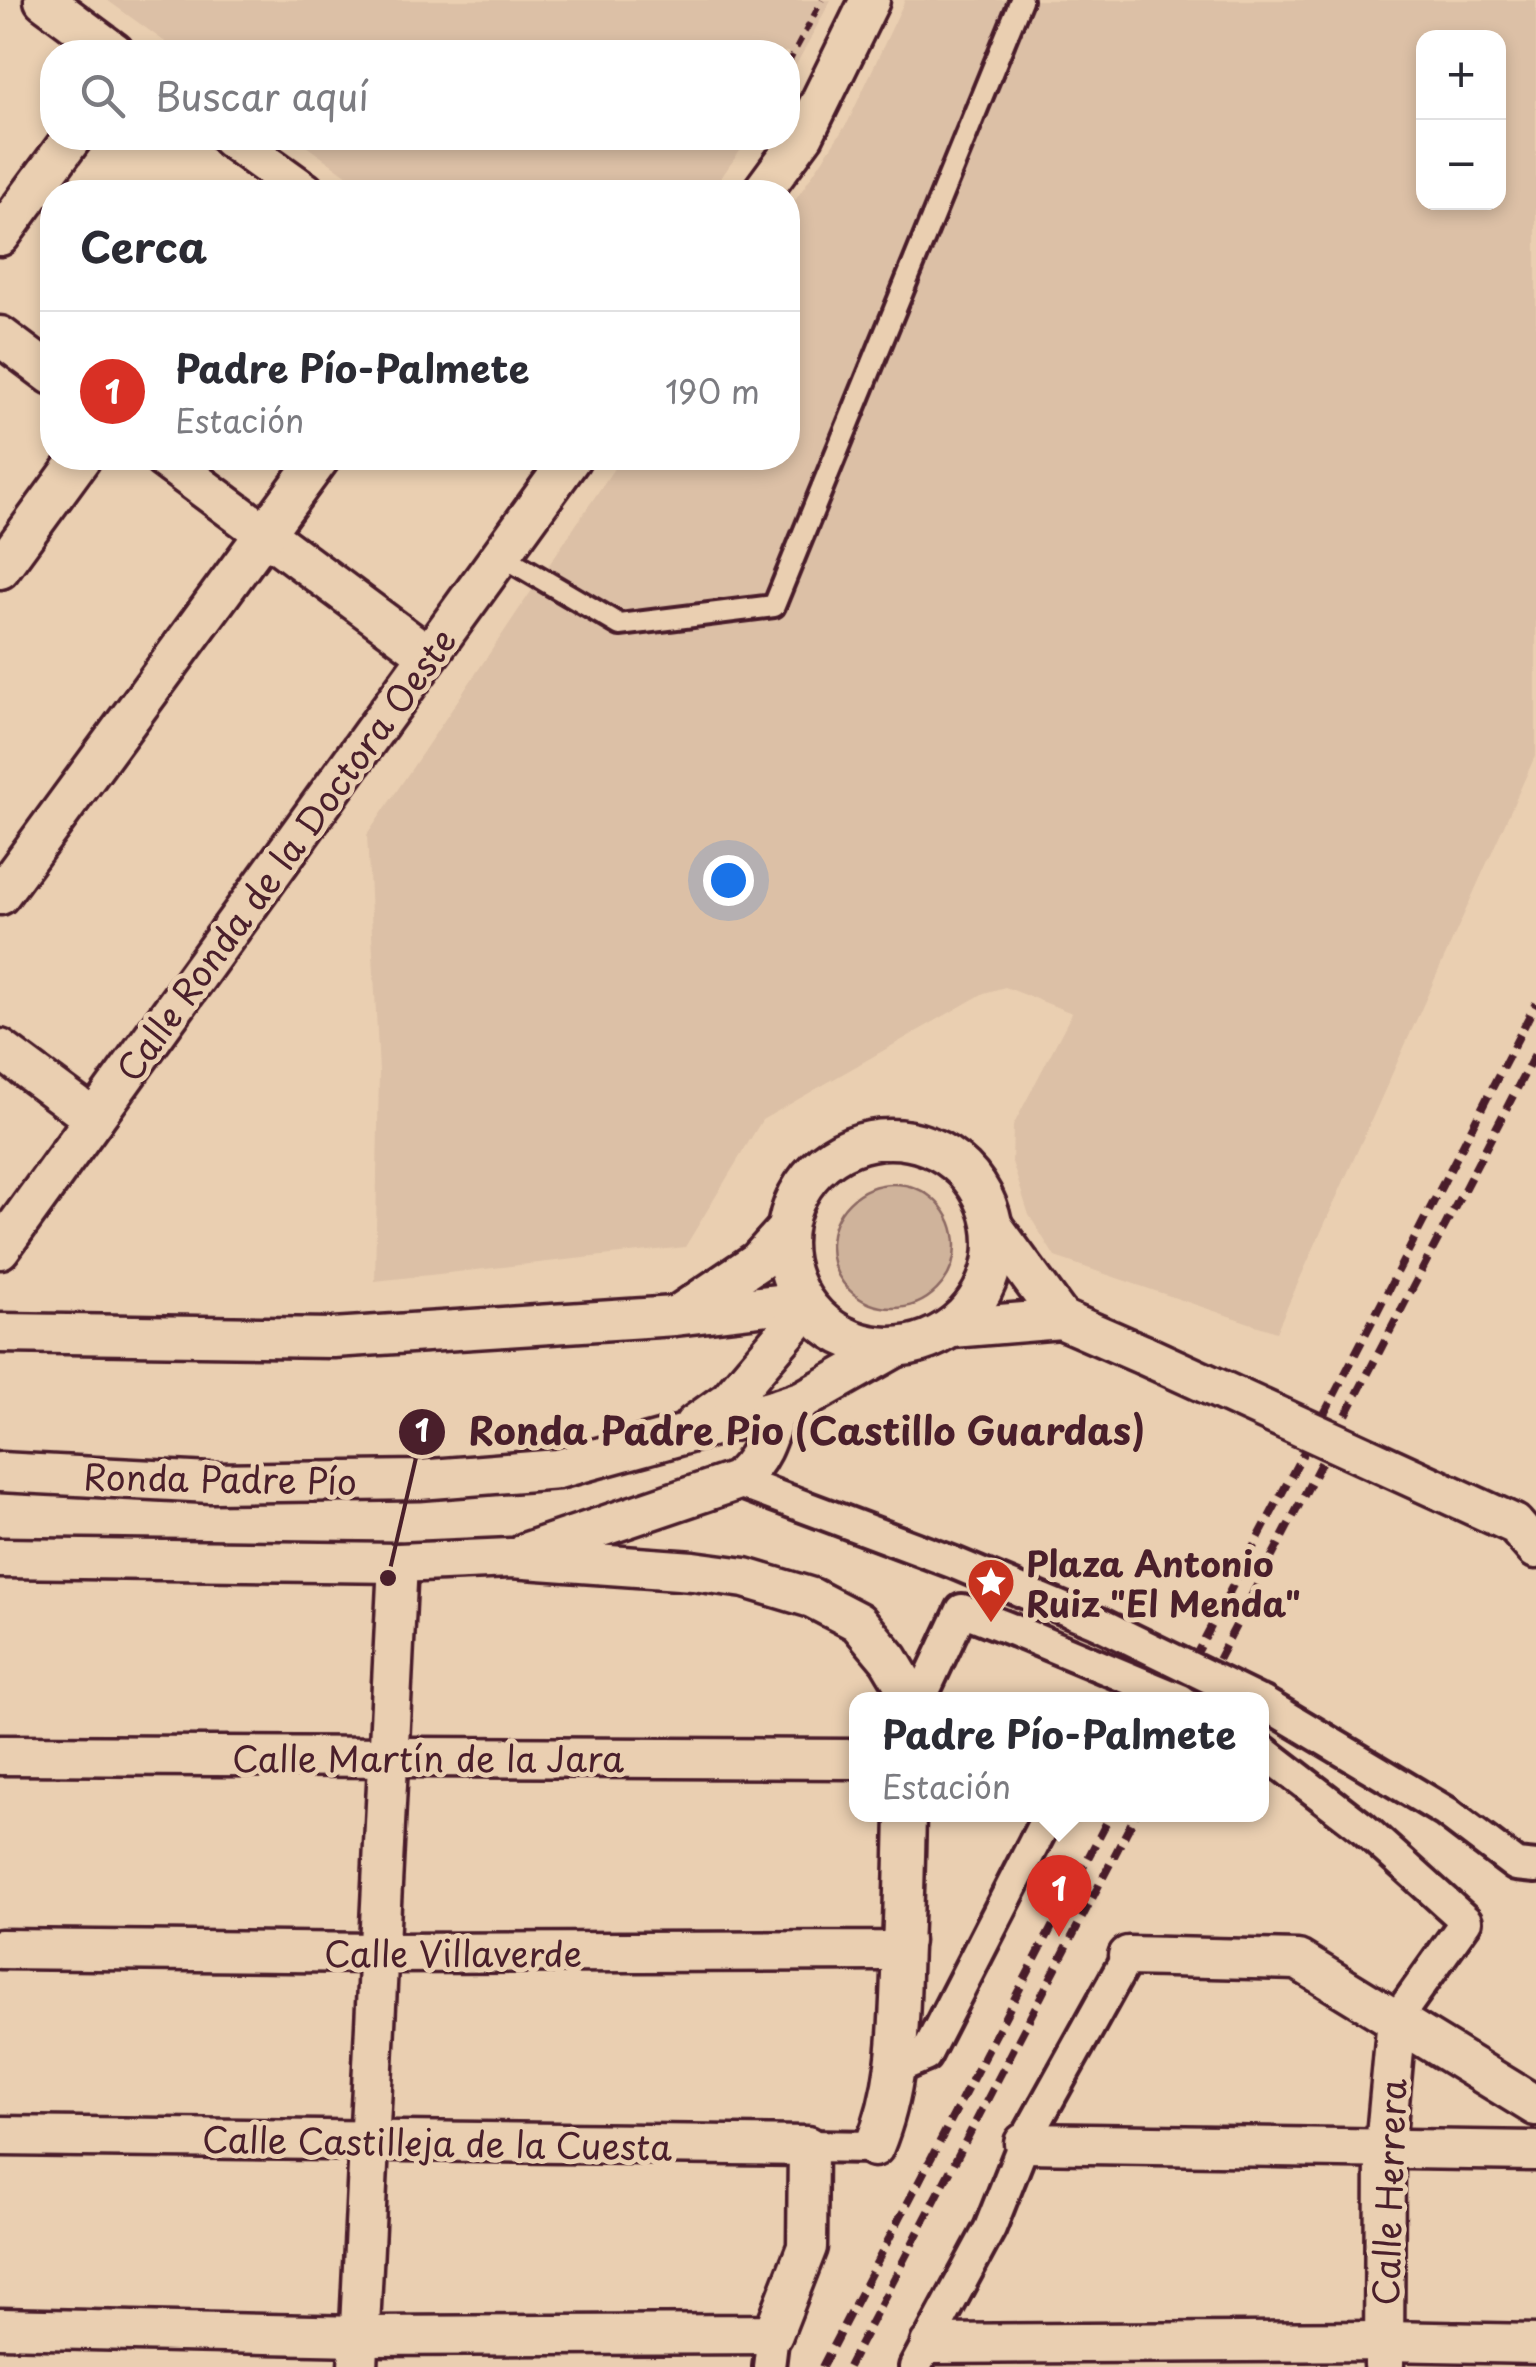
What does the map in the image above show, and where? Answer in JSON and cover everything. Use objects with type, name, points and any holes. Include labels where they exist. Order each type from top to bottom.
[{"type":"street","points":[[44,0],[98,40]]},
{"type":"street","points":[[800,140],[870,0]]},
{"type":"street","points":[[41,180],[63,150]]},
{"type":"street","points":[[244,150],[278,180]]},
{"type":"street","points":[[771,180],[792,150]]},
{"type":"street","points":[[0,236],[40,182]]},
{"type":"street","points":[[0,336],[40,366]]},
{"type":"street","points":[[0,569],[72,470]]},
{"type":"street","points":[[179,470],[428,656]]},
{"type":"street","points":[[0,895],[311,470]]},
{"type":"street","name":"Calle Ronda de la Doctora Oeste","points":[[0,1250],[562,470]]},
{"type":"street","points":[[0,1049],[94,1119]]},
{"type":"street","points":[[896,1138],[925,1144],[951,1158],[988,1203],[995,1229],[995,1255],[988,1281],[974,1307],[952,1328],[924,1342],[895,1348],[862,1344],[832,1330],[805,1304],[787,1268],[785,1231],[794,1201],[811,1174],[835,1153],[864,1142],[896,1138]]},
{"type":"street","points":[[995,1229],[1062,1320]]},
{"type":"street","points":[[676,1316],[758,1261],[785,1231]]},
{"type":"street","points":[[0,1333],[332,1338],[805,1304]]},
{"type":"street","name":"Ronda Padre Pío","points":[[676,1438],[729,1400],[805,1304]]},
{"type":"street","points":[[952,1328],[1062,1320],[1528,1531]]},
{"type":"street","name":"Ronda Padre Pío","points":[[0,1472],[211,1483],[418,1480],[558,1469],[776,1410],[802,1400],[895,1348]]},
{"type":"street","points":[[511,1558],[736,1481],[752,1468],[764,1448],[776,1410]]},
{"type":"street","points":[[736,1481],[952,1562],[1098,1623],[1239,1692]]},
{"type":"street","points":[[0,1558],[398,1563],[511,1558],[745,1578],[812,1598],[858,1622],[915,1692]]},
{"type":"street","points":[[359,2351],[398,1563]]},
{"type":"street","points":[[918,1692],[949,1605],[1162,1692]]},
{"type":"street","points":[[1269,1707],[1446,1812],[1516,1866],[1536,1867]]},
{"type":"street","name":"Calle Martín de la Jara","points":[[0,1754],[849,1759]]},
{"type":"street","points":[[1269,1755],[1339,1810],[1466,1921],[1397,2018]]},
{"type":"street","points":[[874,2147],[888,2114],[896,2068],[906,1822]]},
{"type":"street","points":[[896,2068],[925,2056],[1045,1822]]},
{"type":"street","name":"Calle Villaverde","points":[[0,1949],[378,1954],[885,1951],[902,1941]]},
{"type":"street","points":[[1536,2106],[1298,1960],[1128,1956],[1024,2143],[990,2228],[923,2356],[1384,2354],[1536,2344]]},
{"type":"street","name":"Calle Herrera","points":[[1384,2354],[1385,2147],[1397,2018]]},
{"type":"street","name":"Calle Castilleja de la Cuesta","points":[[0,2136],[874,2147]]},
{"type":"street","points":[[1024,2143],[1536,2152]]},
{"type":"street","points":[[0,2328],[359,2351],[771,2351],[807,2247],[808,2146]]},
{"type":"lane","points":[[501,554],[620,624],[774,606],[1021,0]]},
{"type":"path","points":[[800,41],[822,0]]},
{"type":"shaded area","points":[[107,0],[831,0],[800,58],[800,40],[162,40]]},
{"type":"shaded area","points":[[905,0],[1536,0],[1536,754],[1276,1332],[1055,1257],[1029,1215],[1012,1162],[1013,1126],[1072,1013],[1005,987],[984,993],[762,1120],[685,1247],[375,1281],[379,1072],[367,835],[613,470],[800,470],[800,193],[848,122]]},
{"type":"shaded area","points":[[312,150],[741,150],[719,180],[353,180]]},
{"type":"shaded area","points":[[893,1184],[917,1189],[937,1202],[950,1222],[955,1246],[950,1270],[937,1290],[917,1303],[893,1308],[869,1303],[849,1290],[836,1270],[831,1246],[836,1222],[849,1202],[869,1189]]},
{"type":"railway","points":[[1176,1692],[1536,1003]]},
{"type":"railway","points":[[1201,1692],[1536,1052]]},
{"type":"railway","points":[[822,2367],[1107,1822]]},
{"type":"railway","points":[[848,2367],[1132,1822]]},
{"type":"place","name":"Ronda Padre Pio (Castillo Guardas)","points":[[388,1578]]},
{"type":"place","name":"Plaza Antonio Ruiz \"El Menda\"","points":[[991,1624]]},
{"type":"place","name":"Padre Pío-Palmete","points":[[1059,1937]]}]
